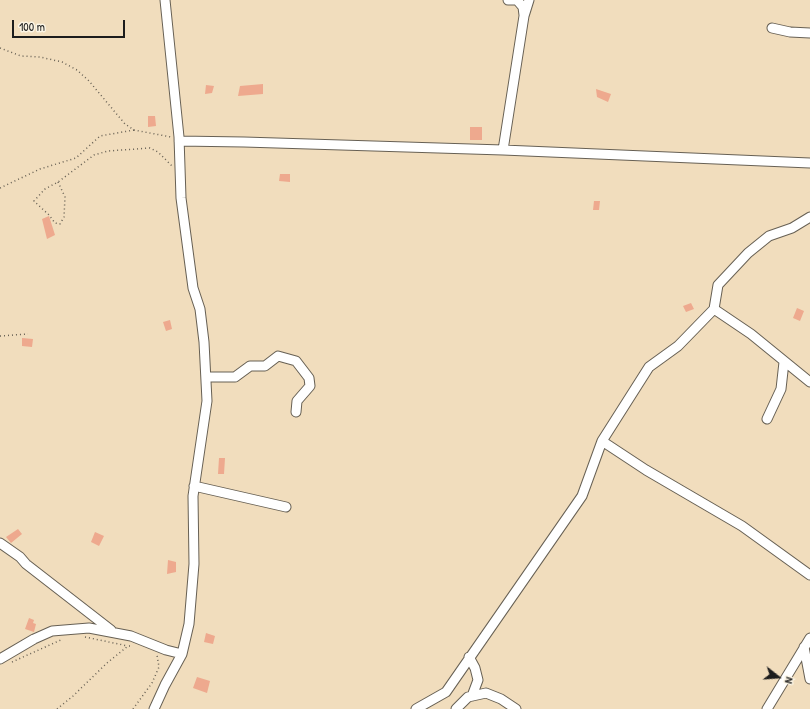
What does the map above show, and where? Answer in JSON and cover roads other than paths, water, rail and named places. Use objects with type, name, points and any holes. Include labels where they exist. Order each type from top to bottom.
[{"type":"street","points":[[154,709],[164,685],[182,654],[189,624],[192,593],[194,486],[208,401],[200,309],[193,288],[184,227],[181,198],[179,139],[165,0]]},
{"type":"street","points":[[508,0],[517,0],[523,7],[524,16]]},
{"type":"street","points":[[503,150],[524,16],[529,0]]},
{"type":"street","points":[[772,28],[810,34]]},
{"type":"street","points":[[179,139],[503,150],[810,163]]},
{"type":"street","points":[[416,709],[446,692],[582,496],[602,441],[649,367],[678,346],[714,309],[718,285],[748,254],[769,236],[792,228],[810,217]]},
{"type":"street","points":[[714,309],[751,334],[810,382]]},
{"type":"street","points":[[207,377],[235,376],[250,366],[265,366],[278,356],[296,361],[309,378],[310,386],[297,400],[296,412]]},
{"type":"street","points":[[767,419],[781,388],[784,362]]},
{"type":"street","points":[[602,441],[646,470],[742,526],[810,575]]},
{"type":"street","points":[[194,486],[286,507]]},
{"type":"street","points":[[0,544],[20,557],[26,564],[112,631]]},
{"type":"street","points":[[3,662],[34,639],[52,631],[89,628],[112,631],[182,654]]},
{"type":"street","points":[[767,709],[810,638]]},
{"type":"street","points":[[804,648],[810,679]]},
{"type":"street","points":[[469,657],[475,668],[478,680],[472,696]]},
{"type":"street","points":[[456,709],[468,697],[486,692],[501,699],[516,709]]}]
